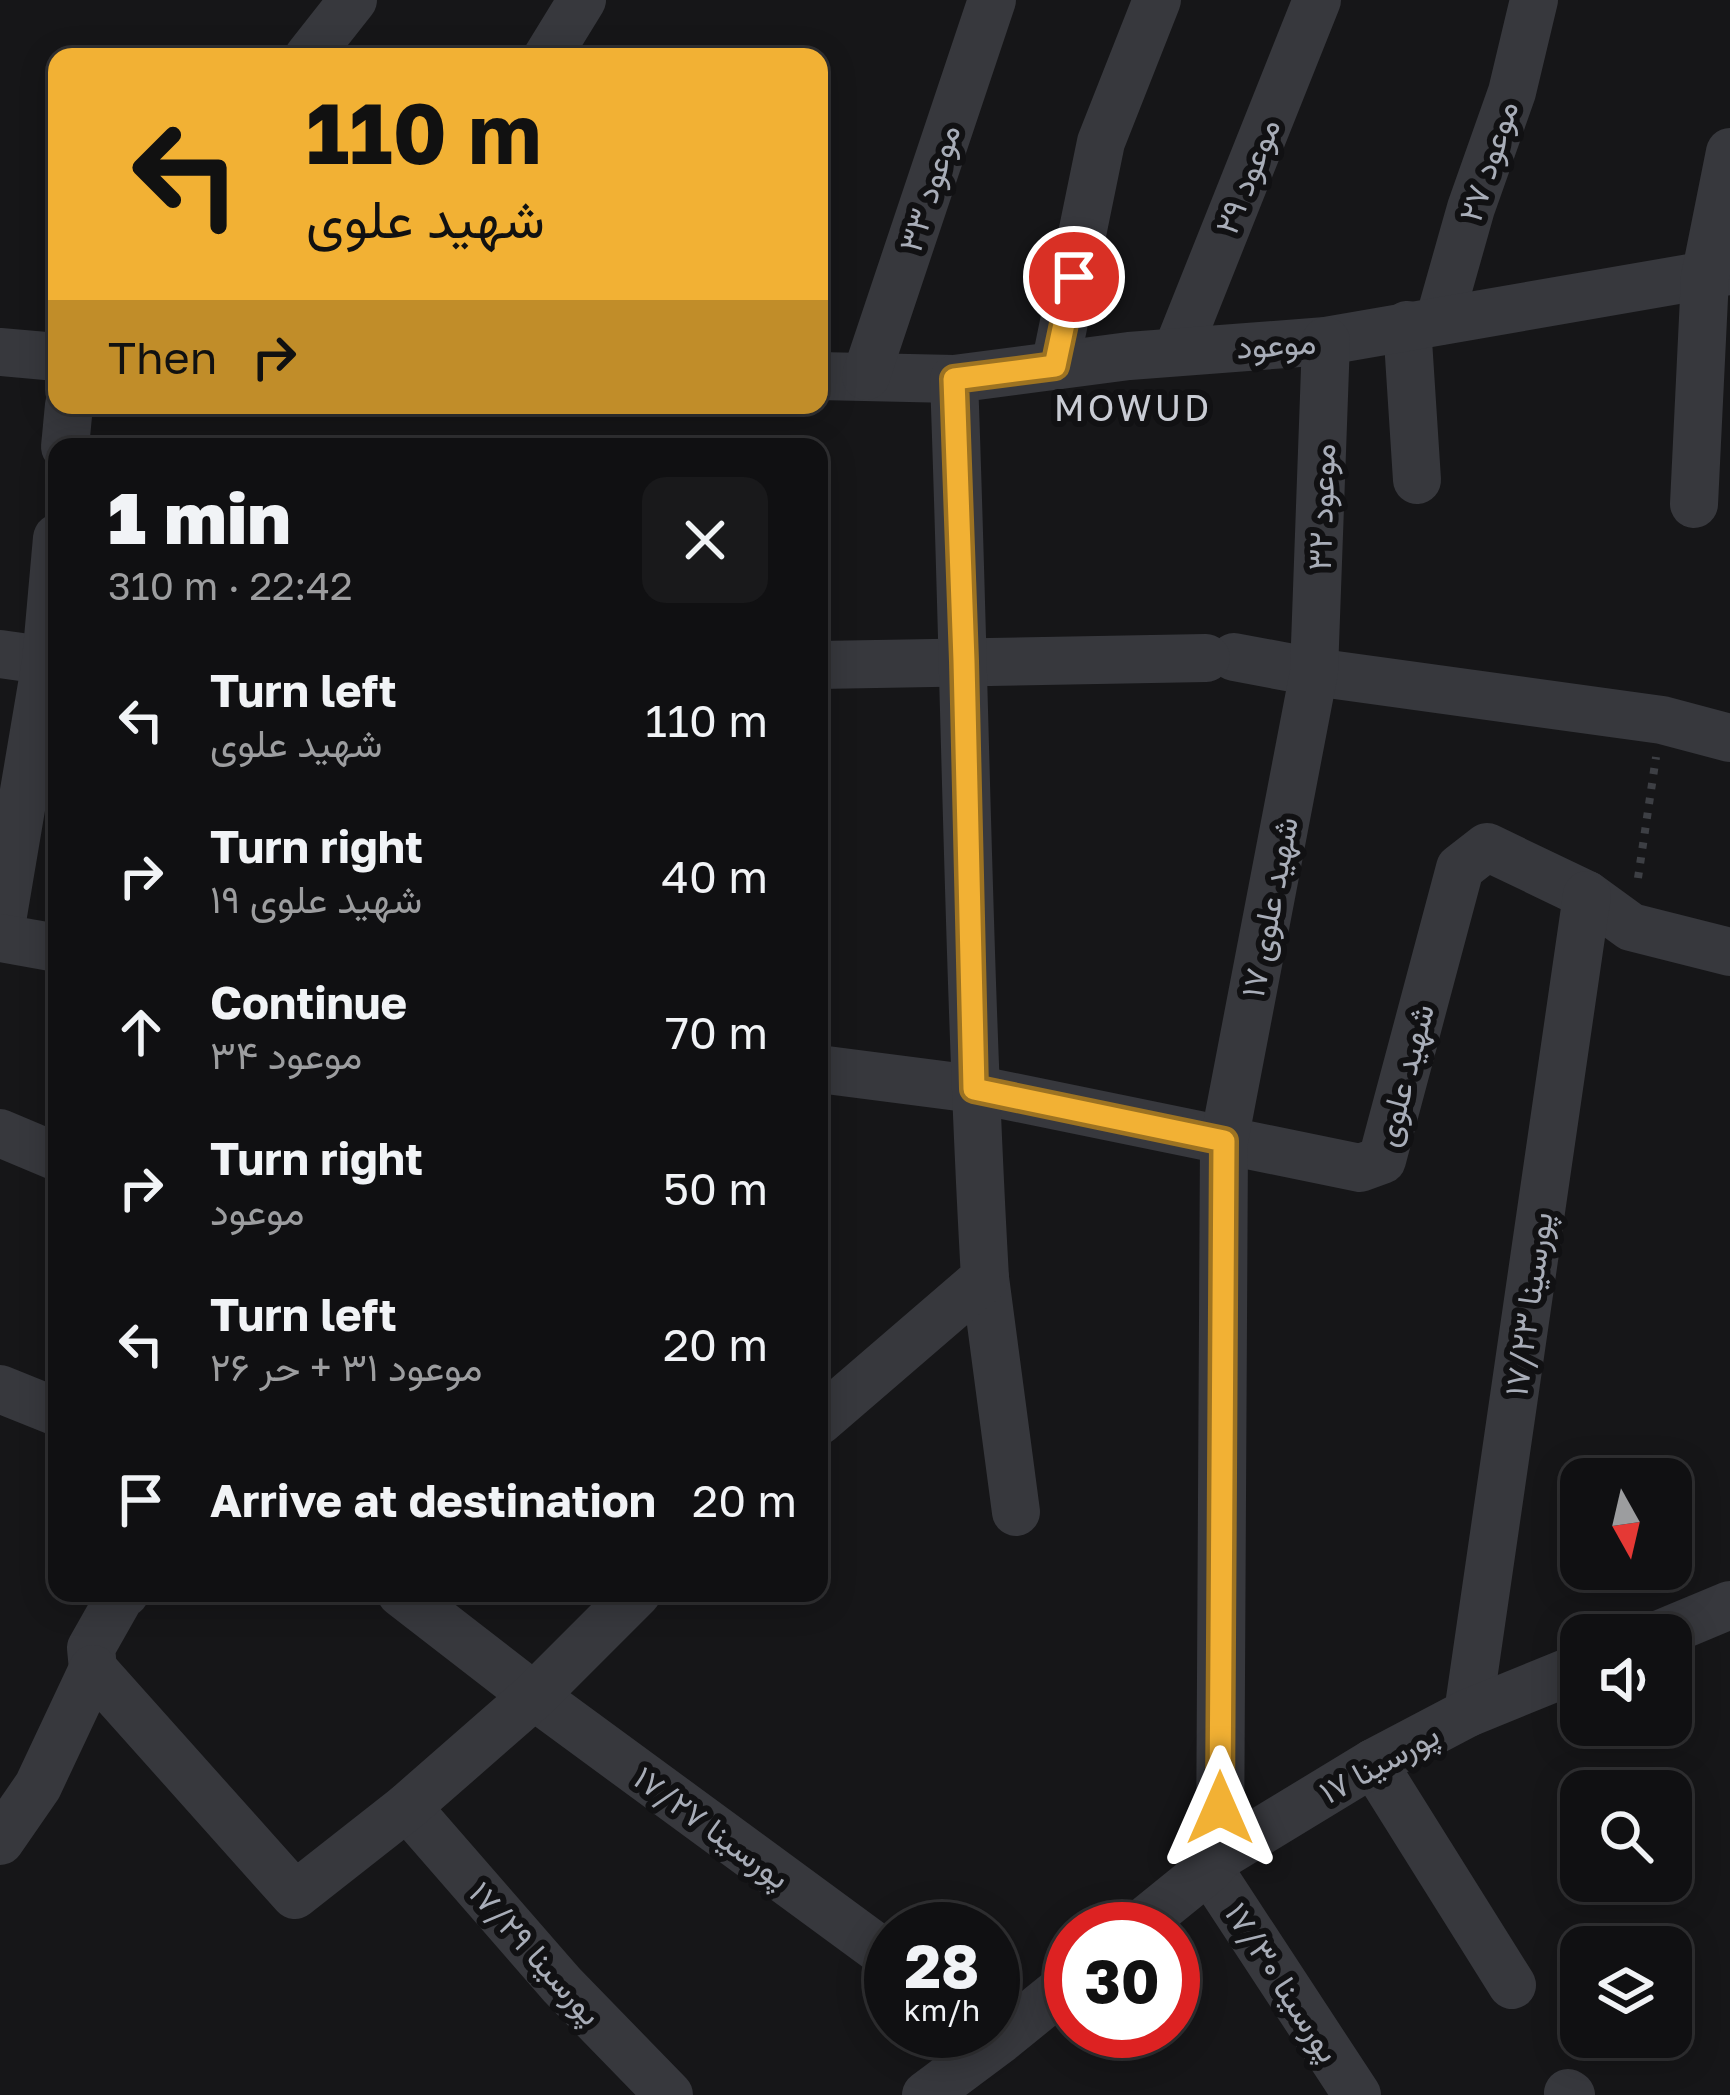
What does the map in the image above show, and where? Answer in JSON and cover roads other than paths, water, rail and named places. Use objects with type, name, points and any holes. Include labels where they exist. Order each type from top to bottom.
[{"type":"street","points":[[315,48],[353,0]]},
{"type":"street","points":[[553,48],[582,0]]},
{"type":"street","name":"موعود ۳۳","points":[[842,376],[992,0]]},
{"type":"street","points":[[1055,366],[1101,142],[1157,0]]},
{"type":"street","name":"موعود ۲۹","points":[[1177,351],[1316,0]]},
{"type":"street","name":"موعود ۲۷","points":[[1417,480],[1423,323],[1512,92],[1534,0]]},
{"type":"street","points":[[1694,504],[1730,152]]},
{"type":"street","name":"موعود","points":[[842,376],[954,379],[1177,351],[1327,340],[1718,274]]},
{"type":"street","name":"موعود ۳۲","points":[[1314,673],[1327,340]]},
{"type":"street","points":[[0,352],[48,356]]},
{"type":"street","points":[[954,379],[974,1089],[985,1278],[1016,1513]]},
{"type":"street","points":[[48,585],[34,659],[0,935],[48,946]]},
{"type":"street","points":[[828,665],[1220,658],[1662,720],[1730,738]]},
{"type":"street","name":"شهید علوی ۱۷","points":[[1214,1863],[1224,1141],[1314,673]]},
{"type":"street","name":"شهید علوی","points":[[828,1070],[974,1089],[1360,1168],[1382,1160],[1460,868],[1487,847],[1587,895],[1631,927],[1730,952]]},
{"type":"street","name":"پورسینا ۱۷/۲۳","points":[[1468,1713],[1587,895]]},
{"type":"street","points":[[0,1133],[48,1153]]},
{"type":"street","points":[[828,1412],[985,1278]]},
{"type":"street","points":[[0,1389],[48,1408]]},
{"type":"street","points":[[0,1840],[38,1786],[93,1669],[92,1648],[117,1602]]},
{"type":"street","name":"پورسینا ۱۷/۲۷","points":[[413,1602],[864,1938]]},
{"type":"street","points":[[93,1669],[295,1895],[407,1807],[534,1696],[628,1602]]},
{"type":"street","points":[[1692,1621],[1730,1605]]},
{"type":"street","name":"پورسینا ۱۷","points":[[1167,1902],[1214,1863],[1372,1763],[1468,1713],[1560,1675]]},
{"type":"street","points":[[1372,1763],[1512,1984]]},
{"type":"street","name":"پورسینا ۱۷/۲۹","points":[[407,1807],[562,1985],[669,2095]]},
{"type":"street","name":"پورسینا ۱۷/۳۰","points":[[1214,1863],[1358,2095]]},
{"type":"street","points":[[926,2095],[969,2058]]},
{"type":"district","name":"MOWUD","points":[[1133,408]]}]
